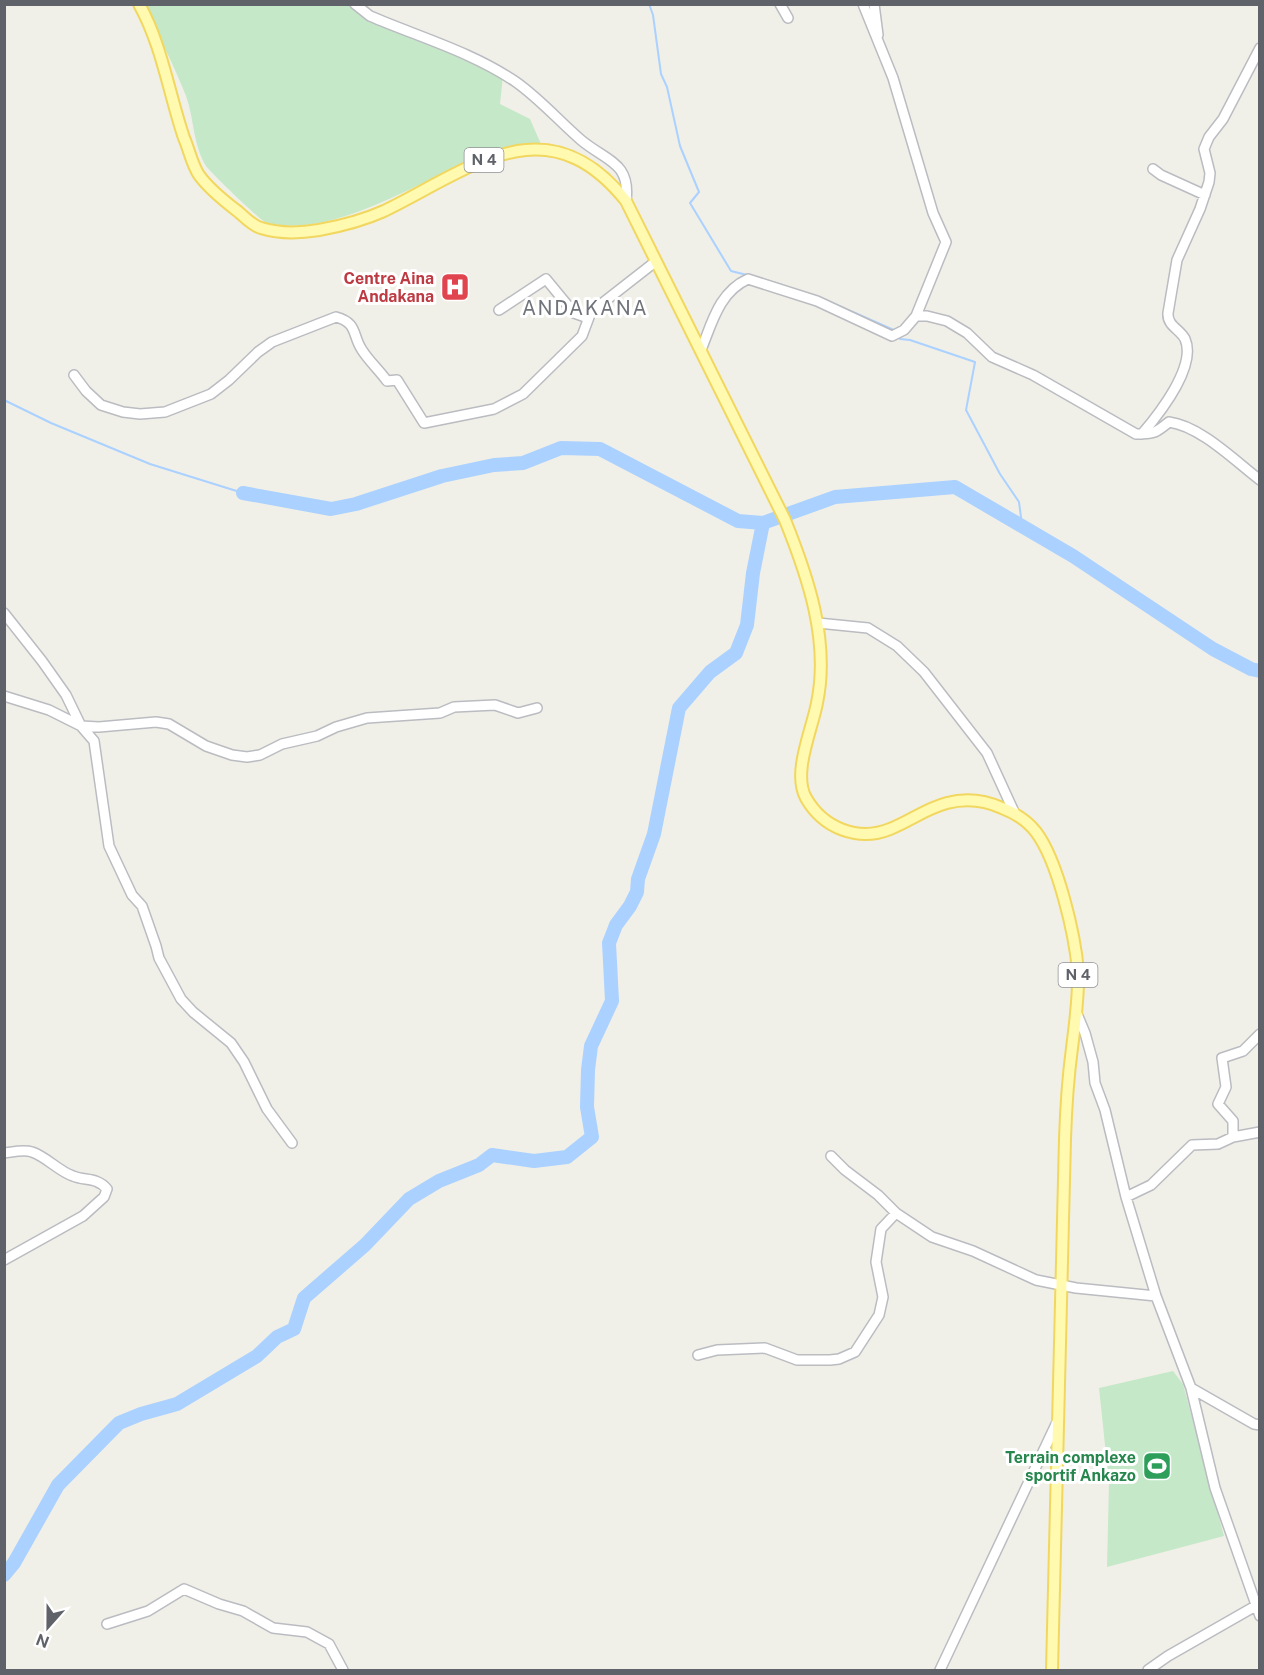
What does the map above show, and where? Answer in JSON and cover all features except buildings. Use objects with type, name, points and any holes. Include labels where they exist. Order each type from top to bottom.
[{"type":"main road","name":"N 4","points":[[139,4],[155,38],[174,107],[198,174],[214,192],[259,228],[300,234],[340,226],[382,212],[487,159],[514,151],[542,149],[566,155],[601,174],[626,201],[785,519],[805,573],[818,623],[821,683],[801,776],[807,799],[823,818],[844,831],[869,834],[890,829],[931,808],[953,802],[976,800],[989,802],[1015,814],[1039,836],[1067,906],[1078,970],[1077,1014],[1066,1113],[1052,1671]]},
{"type":"street","points":[[355,4],[370,16],[492,67],[517,83],[541,102],[582,141],[610,160],[625,175],[628,185],[626,201]]},
{"type":"street","points":[[780,4],[788,18]]},
{"type":"street","points":[[701,350],[727,293],[748,279],[817,301],[892,336],[904,330],[916,316],[946,242],[933,213],[893,78],[863,4]]},
{"type":"street","points":[[874,4],[880,50]]},
{"type":"street","points":[[1142,434],[1162,410],[1187,362],[1189,351],[1184,337],[1167,319],[1177,260],[1205,195],[1210,172],[1204,149],[1260,48]]},
{"type":"street","points":[[1153,169],[1205,195]]},
{"type":"street","points":[[74,375],[86,392],[101,405],[123,412],[140,414],[165,412],[211,394],[272,342],[336,317],[346,320],[351,326],[361,350],[387,381],[397,380],[424,423],[494,409],[523,394],[582,336],[591,312],[656,262]]},
{"type":"street","points":[[499,310],[546,279],[574,313],[588,318]]},
{"type":"street","points":[[916,316],[927,315],[947,321],[967,333],[992,357],[1033,375],[1136,434],[1147,435],[1158,431],[1169,422],[1179,423],[1202,436],[1260,480]]},
{"type":"street","points":[[4,613],[66,694],[81,726],[94,741],[109,846],[132,895],[142,906],[159,958],[181,999],[193,1012],[231,1043],[244,1062],[267,1109],[292,1143]]},
{"type":"street","points":[[818,623],[868,628],[897,646],[924,672],[987,753],[1015,814]]},
{"type":"street","points":[[4,696],[49,710],[81,726],[99,727],[156,722],[169,724],[206,746],[232,755],[247,757],[260,755],[282,744],[317,736],[336,727],[367,718],[440,713],[454,707],[495,705],[518,713],[537,708]]},
{"type":"street","points":[[1077,1014],[1085,1033],[1093,1062],[1095,1083],[1105,1110],[1126,1197],[1156,1296],[1191,1388],[1215,1488],[1258,1609],[1177,1651],[1148,1671]]},
{"type":"street","points":[[1233,1137],[1233,1121],[1218,1104],[1226,1087],[1222,1058],[1243,1051],[1260,1034]]},
{"type":"street","points":[[1126,1197],[1151,1185],[1192,1145],[1218,1144],[1233,1137],[1260,1132]]},
{"type":"street","points":[[4,1154],[30,1151],[47,1159],[72,1176],[92,1179],[103,1184],[106,1189],[104,1197],[83,1216],[4,1260]]},
{"type":"street","points":[[831,1156],[896,1213],[932,1237],[973,1251],[1036,1280],[1156,1296]]},
{"type":"street","points":[[698,1355],[717,1350],[765,1348],[797,1360],[830,1360],[855,1352],[879,1315],[883,1297],[876,1262],[881,1229],[896,1213]]},
{"type":"street","points":[[1191,1388],[1254,1424],[1260,1425]]},
{"type":"street","points":[[940,1671],[1059,1418]]},
{"type":"street","points":[[107,1624],[148,1611],[184,1589],[219,1604],[243,1611],[273,1628],[307,1632],[328,1644],[343,1671]]},
{"type":"green space","points":[[145,5],[350,5],[392,30],[503,76],[500,104],[530,119],[541,144],[478,159],[364,210],[338,218],[312,224],[288,226],[265,222],[206,166],[196,140],[186,96]]},
{"type":"green space","name":"Terrain complexe sportif Ankazo","points":[[1173,1371],[1183,1384],[1224,1536],[1107,1567],[1109,1483],[1099,1388]]},
{"type":"waterway","points":[[649,4],[653,15],[661,74],[667,87],[680,146],[699,192],[690,203],[731,271],[747,275]]},
{"type":"waterway","points":[[759,278],[782,285]]},
{"type":"waterway","points":[[821,298],[896,331]]},
{"type":"waterway","points":[[898,336],[900,339],[910,340],[975,362],[966,410],[1000,474],[1019,502],[1022,525]]},
{"type":"waterway","points":[[4,400],[51,423],[150,464],[243,493]]},
{"type":"waterway","points":[[243,493],[331,509],[356,504],[442,476],[494,465],[523,463],[561,448],[600,449],[738,521],[763,523],[835,497],[955,487],[1073,556],[1213,649],[1251,669],[1260,671]]},
{"type":"waterway","points":[[4,1575],[14,1563],[58,1485],[119,1423],[177,1404],[257,1356],[277,1337],[294,1329],[304,1298],[365,1245],[409,1199],[439,1181],[479,1165],[492,1155],[534,1161],[567,1157],[592,1137],[587,1107],[588,1070],[591,1046],[612,1001],[609,943],[616,925],[637,892],[638,879],[654,834],[679,708],[710,672],[736,653],[747,625],[753,573],[763,523]]},
{"type":"place","name":"Centre Aina Andakana","points":[[455,287]]},
{"type":"place","name":"Terrain complexe sportif Ankazo","points":[[1157,1466]]},
{"type":"district","name":"ANDAKANA","points":[[585,308]]}]
